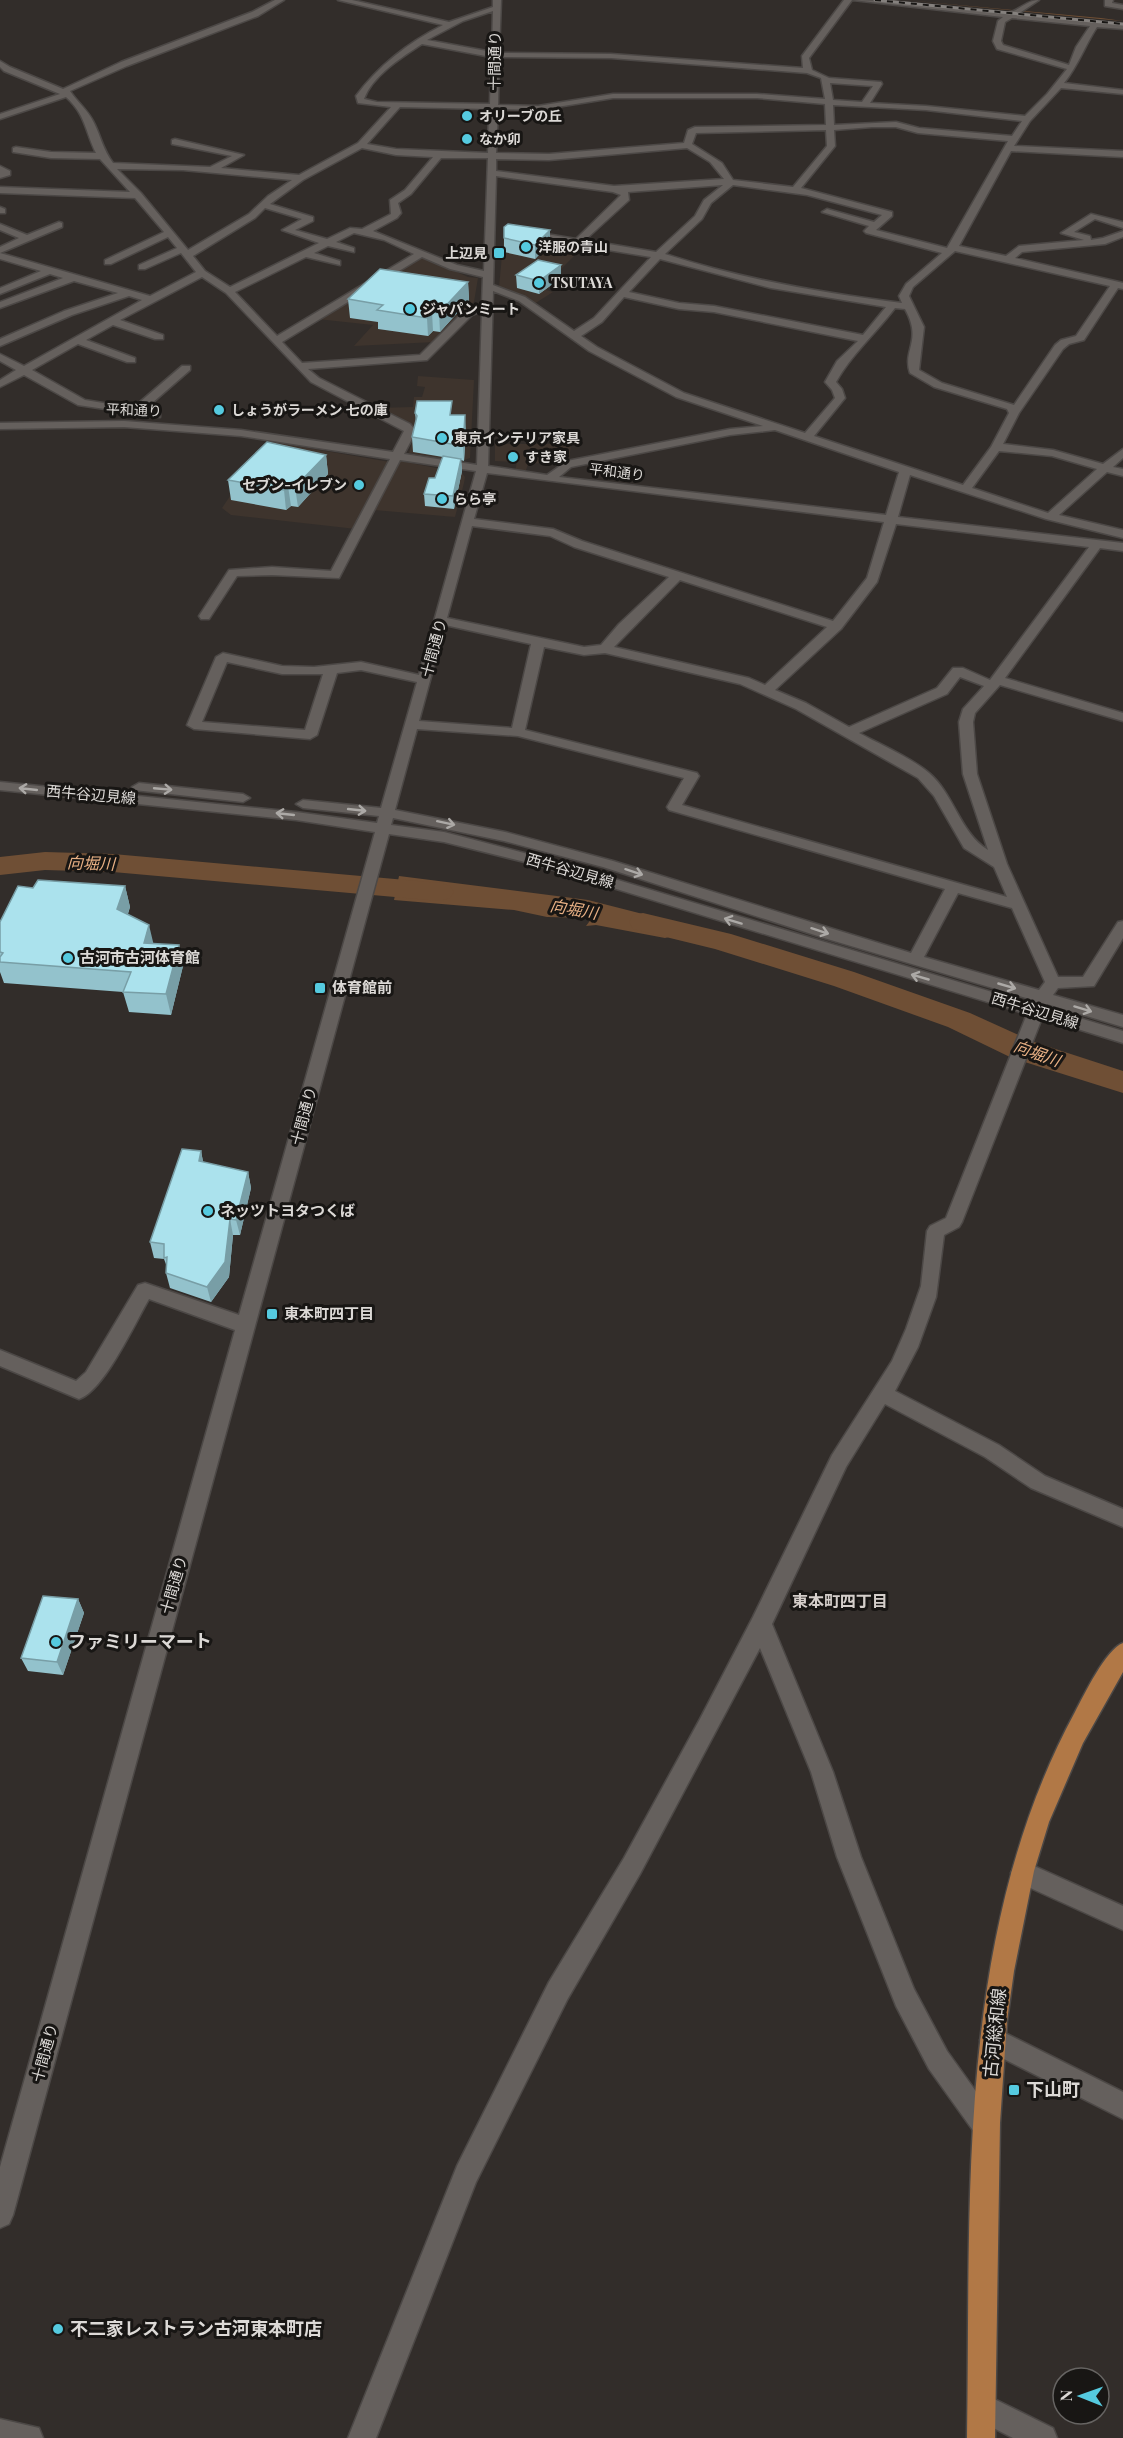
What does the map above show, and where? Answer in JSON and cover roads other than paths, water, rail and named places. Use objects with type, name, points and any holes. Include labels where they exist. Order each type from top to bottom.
[{"type":"main road","name":"古河総和線","points":[[981,2438],[986,2127],[997,1996],[1023,1873],[1037,1823],[1063,1757],[1090,1705],[1123,1653]]},
{"type":"street","points":[[67,94],[66,90],[124,64],[238,21],[280,0]]},
{"type":"street","points":[[342,0],[449,24]]},
{"type":"street","points":[[807,71],[805,58],[848,0]]},
{"type":"street","points":[[857,0],[1123,27]]},
{"type":"street","points":[[1035,0],[1002,21],[997,41],[1000,47],[1072,68]]},
{"type":"street","points":[[1110,0],[1108,4],[1123,7]]},
{"type":"street","points":[[497,4],[449,24],[420,41],[385,69],[359,98],[368,103],[397,105],[541,108],[613,96],[757,96],[944,109],[1027,119]]},
{"type":"street","name":"十間通り","points":[[0,2216],[482,470],[488,275],[495,230],[492,173],[497,4]]},
{"type":"street","points":[[1014,413],[1011,407],[938,385],[914,371],[912,361],[919,332],[915,317],[904,296],[909,286],[952,250],[1008,148],[1027,119],[1072,68],[1080,47],[1095,24]]},
{"type":"street","points":[[420,41],[495,55],[611,56],[652,61],[807,71],[825,78],[829,102],[831,146],[795,190]]},
{"type":"street","points":[[0,63],[7,69],[67,94],[79,105],[90,123],[102,156],[110,166],[138,195],[202,273],[229,291],[299,366],[315,380],[410,430],[335,575],[272,571],[233,573],[205,616]]},
{"type":"street","points":[[825,80],[878,84],[864,105]]},
{"type":"street","points":[[1058,85],[1123,92]]},
{"type":"street","points":[[0,117],[67,94]]},
{"type":"street","points":[[142,267],[185,252],[252,216],[300,178],[361,145],[397,105]]},
{"type":"street","points":[[688,145],[691,132],[695,130],[830,128],[849,125],[907,125],[918,130],[1014,139]]},
{"type":"street","points":[[175,142],[240,155],[211,170]]},
{"type":"street","points":[[84,144],[96,144]]},
{"type":"street","points":[[39,153],[49,145]]},
{"type":"street","points":[[361,145],[396,152],[439,155],[549,157],[688,145],[714,160],[727,173],[730,183]]},
{"type":"street","points":[[1008,148],[1123,154]]},
{"type":"street","points":[[16,150],[102,156]]},
{"type":"street","points":[[365,231],[394,216],[396,213],[393,202],[408,192],[439,155]]},
{"type":"street","points":[[110,166],[211,170],[300,178]]},
{"type":"street","points":[[0,169],[7,173],[0,175]]},
{"type":"street","points":[[492,173],[615,189],[655,190],[730,183],[795,190],[832,197],[889,214],[869,231],[952,250],[1008,259],[1119,285],[1080,338],[1065,342],[1059,347],[1014,413],[996,447],[965,490]]},
{"type":"street","points":[[574,336],[597,320],[658,255],[699,217],[707,202],[730,183]]},
{"type":"street","points":[[578,242],[626,198],[625,194],[615,189]]},
{"type":"street","points":[[0,190],[138,195]]},
{"type":"street","points":[[264,205],[310,219],[287,230],[351,250]]},
{"type":"street","points":[[827,212],[876,225]]},
{"type":"street","points":[[1100,242],[1066,232],[1094,216],[1123,225]]},
{"type":"street","points":[[0,249],[59,225]]},
{"type":"street","points":[[0,227],[26,238]]},
{"type":"street","points":[[229,291],[354,230],[365,231],[465,271],[488,275]]},
{"type":"street","points":[[112,249],[152,231],[169,233]]},
{"type":"street","points":[[108,262],[169,233]]},
{"type":"street","points":[[522,234],[658,255],[688,265],[823,296],[909,307]]},
{"type":"street","points":[[1008,259],[1019,249],[1100,242],[1123,234]]},
{"type":"street","points":[[304,253],[337,263]]},
{"type":"street","points":[[276,341],[422,253]]},
{"type":"street","points":[[0,256],[151,299]]},
{"type":"street","points":[[0,291],[50,271]]},
{"type":"street","points":[[0,384],[202,273]]},
{"type":"street","points":[[0,305],[73,278]]},
{"type":"street","points":[[488,287],[522,299],[593,349],[680,394],[776,428],[1050,517],[1123,534]]},
{"type":"street","points":[[0,291],[17,299]]},
{"type":"street","points":[[0,342],[68,313],[129,293]]},
{"type":"street","points":[[622,294],[679,306],[714,309],[865,339]]},
{"type":"street","points":[[299,366],[423,358],[468,313],[487,306]]},
{"type":"street","points":[[807,438],[840,398],[837,389],[830,382],[841,363],[865,339],[892,306]]},
{"type":"street","points":[[112,321],[159,337]]},
{"type":"street","points":[[79,340],[131,360]]},
{"type":"street","points":[[0,357],[82,403],[161,416],[165,419],[165,426]]},
{"type":"street","points":[[135,412],[186,368]]},
{"type":"street","name":"平和通り","points":[[0,426],[73,424],[165,426],[267,436],[549,479],[1123,547]]},
{"type":"street","points":[[549,479],[567,464],[730,432],[776,428]]},
{"type":"street","points":[[996,447],[1053,453],[1123,473]]},
{"type":"street","points":[[1050,517],[1123,452]]},
{"type":"street","points":[[767,690],[836,626],[873,579],[906,469]]},
{"type":"street","points":[[468,522],[553,533],[677,576],[836,626]]},
{"type":"street","points":[[1053,983],[1000,864],[970,774],[966,722],[969,712],[994,682],[1097,543]]},
{"type":"street","points":[[605,649],[624,627],[677,576]]},
{"type":"street","points":[[441,621],[457,622],[584,651],[605,649],[727,677],[767,690],[903,762],[931,781],[969,845],[1000,864]]},
{"type":"street","points":[[518,732],[538,642]]},
{"type":"street","points":[[332,670],[310,735],[194,725],[223,657],[282,670],[332,670],[361,666],[425,680]]},
{"type":"street","points":[[847,734],[942,691],[958,671],[1123,717]]},
{"type":"street","points":[[412,725],[518,732],[692,776],[675,807],[1018,905]]},
{"type":"street","name":"西牛谷辺見線","points":[[0,774],[386,820],[505,837],[608,864],[915,960],[1037,1011],[1123,1021]]},
{"type":"street","name":"西牛谷辺見線","points":[[0,786],[386,820],[546,863],[1123,1037]]},
{"type":"street","points":[[915,960],[954,886]]},
{"type":"street","points":[[1053,983],[1088,982],[1123,926]]},
{"type":"street","points":[[362,2438],[466,2175],[558,1991],[632,1866],[761,1624],[784,1570],[839,1461],[877,1399],[884,1394],[925,1306],[930,1284],[932,1243],[936,1231],[952,1222],[1037,1011],[1053,983]]},
{"type":"street","points":[[0,1358],[79,1391],[93,1378],[145,1290],[247,1326]]},
{"type":"street","points":[[884,1394],[992,1451],[1038,1482],[1123,1518]]},
{"type":"street","points":[[761,1624],[822,1772],[849,1857],[905,1997],[938,2060],[986,2127]]},
{"type":"street","points":[[1023,1873],[1123,1918]]},
{"type":"street","points":[[993,2040],[1123,2106]]},
{"type":"street","points":[[982,2407],[1043,2438]]},
{"type":"street","points":[[0,2433],[29,2438]]},
{"type":"water","points":[[905,0],[1101,18],[1123,21],[1100,19]]},
{"type":"water","points":[[399,876],[588,900],[682,924],[686,932],[665,938],[596,925],[586,926],[592,918],[547,917],[514,910],[394,900]]},
{"type":"waterway","name":"向堀川","points":[[0,866],[45,861],[113,863],[440,892]]},
{"type":"waterway","name":"向堀川","points":[[643,922],[721,941],[844,979],[959,1020],[1023,1050],[1123,1082]]},
{"type":"railway","points":[[875,0],[1123,24]]},
{"type":"place","name":"オリーブの丘","points":[[467,116]]},
{"type":"place","name":"なか卯","points":[[467,139]]},
{"type":"place","name":"洋服の青山","points":[[526,247]]},
{"type":"place","name":"上辺見","points":[[499,253]]},
{"type":"place","name":"TSUTAYA","points":[[539,283]]},
{"type":"place","name":"ジャパンミート","points":[[410,309]]},
{"type":"place","name":"しょうがラーメン 七の庫","points":[[219,410]]},
{"type":"place","name":"東京インテリア家具","points":[[442,438]]},
{"type":"place","name":"すき家","points":[[513,457]]},
{"type":"place","name":"セブン-イレブン","points":[[359,485]]},
{"type":"place","name":"らら亭","points":[[442,499]]},
{"type":"place","name":"古河市古河体育館","points":[[68,958]]},
{"type":"place","name":"体育館前","points":[[320,988]]},
{"type":"place","name":"ネッツトヨタつくば","points":[[208,1211]]},
{"type":"place","name":"東本町四丁目","points":[[272,1314]]},
{"type":"place","name":"ファミリーマート","points":[[56,1642]]},
{"type":"place","name":"下山町","points":[[1014,2090]]},
{"type":"place","name":"不二家レストラン古河東本町店","points":[[58,2329]]},
{"type":"district","name":"東本町四丁目","points":[[840,1601]]}]
